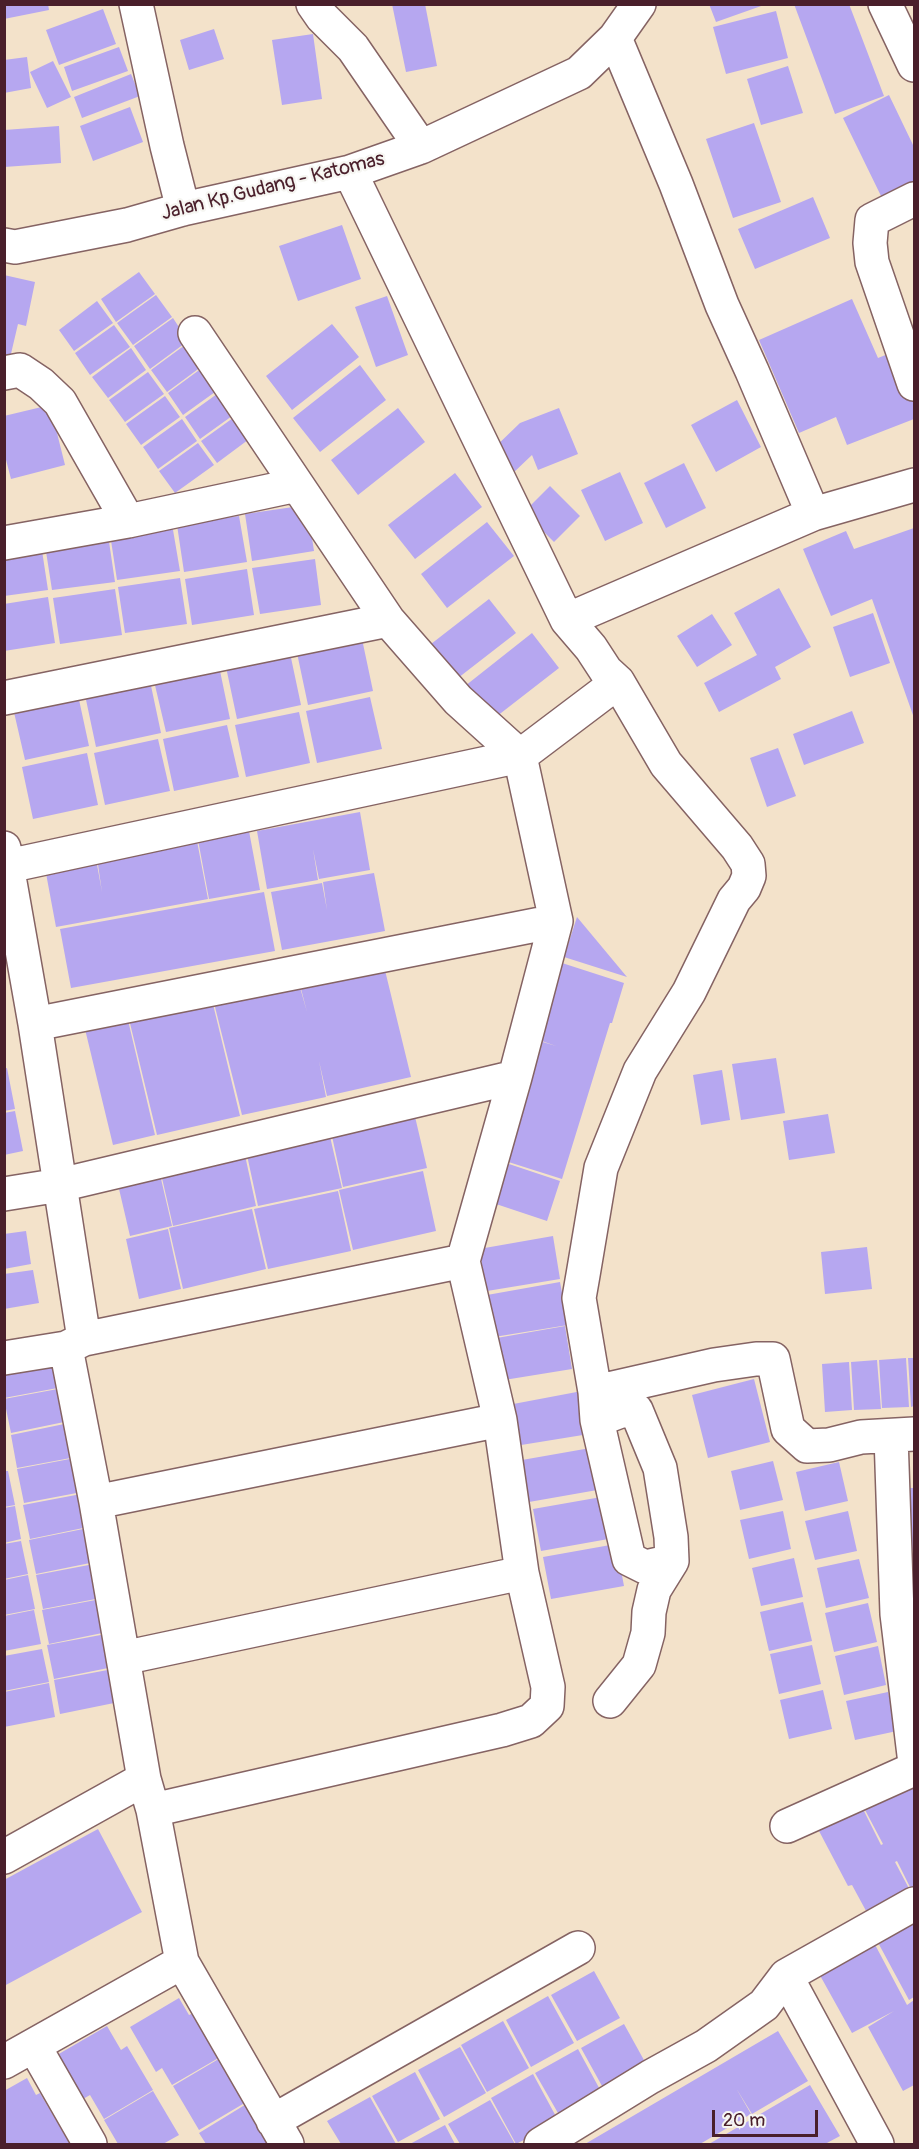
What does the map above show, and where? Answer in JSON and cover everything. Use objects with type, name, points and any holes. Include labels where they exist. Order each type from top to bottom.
[{"type":"street","points":[[136,4],[183,208]]},
{"type":"street","points":[[313,4],[322,17],[354,48],[421,147]]},
{"type":"street","name":"Jalan Kp.Gudang - Katomas","points":[[4,245],[15,247],[127,225],[183,208],[350,172],[421,147],[579,73],[615,38],[639,4]]},
{"type":"street","points":[[885,4],[915,65]]},
{"type":"street","points":[[615,38],[676,184],[722,305],[813,514]]},
{"type":"street","points":[[350,172],[567,620],[591,648],[606,671],[618,682],[666,764],[737,847],[748,864],[749,876],[744,888],[734,900],[689,992],[640,1071],[601,1168],[579,1298],[596,1406],[629,1559],[645,1567],[672,1561]]},
{"type":"street","points":[[915,199],[872,220],[870,243],[872,262],[915,384]]},
{"type":"street","points":[[153,1810],[502,1730],[531,1721],[547,1706],[548,1687],[522,1573],[500,1420],[463,1261],[556,921],[520,756],[458,700],[388,620],[195,333]]},
{"type":"street","points":[[4,373],[20,370],[41,384],[60,402],[128,521]]},
{"type":"street","points":[[567,620],[813,514],[915,484]]},
{"type":"street","points":[[4,543],[128,521],[297,485]]},
{"type":"street","points":[[4,698],[388,620]]},
{"type":"street","points":[[578,1948],[280,2133],[182,1962],[153,1810],[144,1779],[96,1502],[75,1344],[60,1185],[6,857],[520,756],[618,682]]},
{"type":"street","points":[[35,1024],[556,921]]},
{"type":"street","points":[[4,1194],[60,1185],[515,1077]]},
{"type":"street","points":[[4,1358],[463,1261]]},
{"type":"street","points":[[596,1406],[714,1365],[773,1359],[788,1429],[807,1446],[829,1445],[861,1437],[903,1435],[906,1613],[915,1755]]},
{"type":"street","points":[[596,1406],[621,1411],[636,1410],[660,1468],[671,1537],[672,1561],[654,1590],[649,1612],[648,1633],[639,1665],[610,1701]]},
{"type":"street","points":[[96,1502],[500,1420]]},
{"type":"street","points":[[123,1658],[522,1573]]},
{"type":"street","points":[[787,1826],[915,1768]]},
{"type":"street","points":[[4,1857],[144,1779]]},
{"type":"street","points":[[541,2145],[706,2046],[764,2005],[786,1976],[915,1904]]},
{"type":"street","points":[[4,2062],[182,1962]]},
{"type":"street","points":[[786,1976],[877,2145]]},
{"type":"street","points":[[34,2046],[90,2145]]},
{"type":"building","points":[[4,4],[48,4],[49,10],[4,19]]},
{"type":"building","points":[[392,4],[425,4],[437,66],[406,72]]},
{"type":"building","points":[[709,4],[764,4],[764,5],[716,22]]},
{"type":"building","points":[[794,4],[849,4],[884,96],[835,114]]},
{"type":"building","points":[[103,9],[116,44],[59,65],[46,30]]},
{"type":"building","points":[[776,11],[788,58],[726,74],[713,27]]},
{"type":"building","points":[[214,29],[224,59],[189,70],[180,40]]},
{"type":"building","points":[[313,34],[322,99],[282,105],[272,40]]},
{"type":"building","points":[[119,47],[128,71],[72,91],[64,67]]},
{"type":"building","points":[[27,57],[31,88],[4,93],[4,60]]},
{"type":"building","points":[[53,61],[71,97],[47,108],[30,72]]},
{"type":"building","points":[[788,66],[803,113],[761,125],[747,79]]},
{"type":"building","points":[[131,74],[140,96],[82,118],[74,97]]},
{"type":"building","points":[[889,95],[914,147],[914,182],[882,198],[843,118]]},
{"type":"building","points":[[130,107],[143,142],[93,161],[80,126]]},
{"type":"building","points":[[754,123],[781,202],[733,218],[706,139]]},
{"type":"building","points":[[59,126],[61,163],[4,167],[4,130]]},
{"type":"building","points":[[813,197],[830,238],[755,269],[738,229]]},
{"type":"building","points":[[342,225],[361,279],[298,301],[279,246]]},
{"type":"building","points":[[139,272],[155,294],[116,322],[101,299]]},
{"type":"building","points":[[4,275],[35,282],[26,326],[18,324],[10,358],[4,357]]},
{"type":"building","points":[[156,295],[172,317],[133,345],[117,323]]},
{"type":"building","points":[[387,296],[408,355],[376,367],[355,307]]},
{"type":"building","points":[[852,299],[878,358],[898,350],[914,395],[914,419],[847,445],[836,417],[799,433],[759,340]]},
{"type":"building","points":[[97,301],[113,323],[74,351],[59,330]]},
{"type":"building","points":[[173,318],[188,341],[150,369],[134,346]]},
{"type":"building","points":[[332,324],[359,357],[292,410],[266,376]]},
{"type":"building","points":[[114,325],[130,347],[90,375],[75,353]]},
{"type":"building","points":[[189,342],[205,364],[167,392],[151,370]]},
{"type":"building","points":[[131,348],[146,370],[108,398],[92,377]]},
{"type":"building","points":[[206,365],[222,387],[183,415],[168,393]]},
{"type":"building","points":[[360,365],[386,400],[320,452],[293,418]]},
{"type":"building","points":[[148,372],[164,394],[125,422],[109,400]]},
{"type":"building","points":[[224,389],[239,411],[200,439],[185,417]]},
{"type":"building","points":[[165,396],[180,417],[141,445],[126,424]]},
{"type":"building","points":[[737,400],[761,447],[716,472],[691,425]]},
{"type":"building","points":[[50,405],[65,465],[11,479],[4,452],[4,416]]},
{"type":"building","points":[[398,408],[425,442],[358,495],[331,460]]},
{"type":"building","points":[[559,408],[578,454],[538,470],[532,455],[512,474],[491,451],[520,423]]},
{"type":"building","points":[[240,413],[256,434],[217,463],[201,441]]},
{"type":"building","points":[[182,419],[197,441],[158,469],[143,447]]},
{"type":"building","points":[[198,443],[214,465],[175,493],[159,471]]},
{"type":"building","points":[[684,463],[706,508],[666,528],[644,483]]},
{"type":"building","points":[[620,472],[643,523],[605,541],[581,490]]},
{"type":"building","points":[[455,473],[482,507],[415,559],[388,525]]},
{"type":"building","points":[[550,486],[580,516],[554,542],[524,512]]},
{"type":"building","points":[[307,505],[314,551],[252,561],[245,514]]},
{"type":"building","points":[[239,516],[247,562],[184,572],[177,525]]},
{"type":"building","points":[[487,522],[514,556],[447,608],[421,574]]},
{"type":"building","points":[[172,524],[180,571],[117,580],[110,534]]},
{"type":"building","points":[[914,528],[914,718],[872,599],[831,616],[803,549],[846,531],[854,549]]},
{"type":"building","points":[[108,535],[115,582],[52,590],[45,545]]},
{"type":"building","points":[[41,544],[48,590],[4,596],[4,549]]},
{"type":"building","points":[[315,559],[321,605],[260,614],[252,568]]},
{"type":"building","points":[[247,569],[254,615],[192,625],[185,579]]},
{"type":"building","points":[[180,578],[187,624],[125,633],[118,587]]},
{"type":"building","points":[[779,588],[811,647],[775,667],[781,679],[719,712],[704,683],[757,655],[734,613]]},
{"type":"building","points":[[115,589],[122,635],[60,644],[53,598]]},
{"type":"building","points":[[48,597],[55,643],[4,651],[4,604]]},
{"type":"building","points":[[489,599],[516,633],[449,685],[422,651]]},
{"type":"building","points":[[873,613],[890,663],[850,677],[833,627]]},
{"type":"building","points":[[712,614],[732,645],[697,667],[677,636]]},
{"type":"building","points":[[532,633],[559,668],[492,720],[465,686]]},
{"type":"building","points":[[362,639],[373,691],[308,705],[297,653]]},
{"type":"building","points":[[290,653],[301,705],[237,719],[226,667]]},
{"type":"building","points":[[219,666],[230,719],[166,732],[154,681]]},
{"type":"building","points":[[150,681],[161,733],[96,747],[85,695]]},
{"type":"building","points":[[78,695],[89,746],[25,760],[13,708]]},
{"type":"building","points":[[370,697],[382,749],[317,763],[306,711]]},
{"type":"building","points":[[852,711],[864,743],[804,765],[793,734]]},
{"type":"building","points":[[299,712],[310,763],[246,777],[235,725]]},
{"type":"building","points":[[227,725],[239,777],[174,791],[163,739]]},
{"type":"building","points":[[158,739],[170,791],[105,805],[94,753]]},
{"type":"building","points":[[778,748],[796,796],[767,807],[750,758]]},
{"type":"building","points":[[87,753],[98,805],[33,819],[22,767]]},
{"type":"building","points":[[360,812],[370,870],[319,879],[313,849],[318,880],[267,889],[257,831]]},
{"type":"building","points":[[249,831],[260,890],[209,899],[198,840]]},
{"type":"building","points":[[197,841],[208,899],[56,927],[45,868],[96,859],[102,892],[97,858]]},
{"type":"building","points":[[374,873],[385,931],[282,950],[271,892],[322,883],[327,910],[323,882]]},
{"type":"building","points":[[264,892],[275,951],[71,988],[60,929]]},
{"type":"building","points":[[577,917],[627,977],[564,957]]},
{"type":"building","points":[[382,958],[411,1077],[327,1096],[319,1061],[326,1097],[242,1115],[212,995],[297,977],[307,1012],[298,977]]},
{"type":"building","points":[[562,963],[624,983],[562,1179],[499,1159],[536,1040],[556,1046],[536,1039]]},
{"type":"building","points":[[211,996],[240,1116],[157,1135],[128,1015]]},
{"type":"building","points":[[127,1016],[155,1135],[113,1145],[84,1025]]},
{"type":"building","points":[[776,1058],[785,1113],[741,1120],[732,1064]]},
{"type":"building","points":[[7,1068],[15,1109],[4,1111],[4,1069]]},
{"type":"building","points":[[722,1070],[730,1120],[701,1125],[693,1075]]},
{"type":"building","points":[[413,1108],[427,1168],[343,1187],[330,1127]]},
{"type":"building","points":[[15,1111],[23,1151],[4,1155],[4,1113]]},
{"type":"building","points":[[828,1114],[835,1153],[789,1160],[783,1121]]},
{"type":"building","points":[[328,1128],[342,1188],[258,1206],[245,1146]]},
{"type":"building","points":[[243,1146],[256,1206],[173,1226],[159,1165]]},
{"type":"building","points":[[497,1160],[560,1181],[547,1221],[484,1200]]},
{"type":"building","points":[[158,1166],[172,1226],[130,1236],[116,1176]]},
{"type":"building","points":[[423,1171],[436,1231],[353,1250],[339,1190]]},
{"type":"building","points":[[338,1191],[351,1251],[268,1269],[254,1209]]},
{"type":"building","points":[[252,1209],[266,1269],[183,1289],[169,1228]]},
{"type":"building","points":[[168,1229],[181,1289],[139,1299],[126,1239]]},
{"type":"building","points":[[26,1231],[31,1264],[4,1269],[4,1234]]},
{"type":"building","points":[[553,1236],[560,1279],[487,1291],[479,1249]]},
{"type":"building","points":[[867,1247],[872,1289],[825,1294],[821,1252]]},
{"type":"building","points":[[33,1270],[39,1303],[4,1309],[4,1274]]},
{"type":"building","points":[[560,1282],[568,1325],[494,1337],[487,1295]]},
{"type":"building","points":[[565,1326],[572,1369],[498,1381],[491,1339]]},
{"type":"building","points":[[56,1353],[63,1387],[4,1398],[4,1363]]},
{"type":"building","points":[[906,1358],[909,1407],[882,1408],[879,1360]]},
{"type":"building","points":[[908,1358],[914,1358],[914,1406],[911,1407]]},
{"type":"building","points":[[877,1360],[881,1409],[854,1410],[851,1362]]},
{"type":"building","points":[[849,1362],[852,1410],[825,1412],[822,1364]]},
{"type":"building","points":[[754,1379],[770,1442],[708,1458],[692,1395]]},
{"type":"building","points":[[63,1388],[69,1421],[11,1433],[4,1399]]},
{"type":"building","points":[[582,1391],[589,1434],[515,1446],[508,1405]]},
{"type":"building","points":[[69,1423],[76,1457],[17,1468],[11,1435]]},
{"type":"building","points":[[596,1447],[603,1489],[529,1502],[522,1460]]},
{"type":"building","points":[[75,1458],[82,1492],[24,1503],[17,1469]]},
{"type":"building","points":[[773,1461],[783,1500],[740,1510],[731,1471]]},
{"type":"building","points":[[839,1462],[848,1501],[805,1511],[796,1472]]},
{"type":"building","points":[[4,1471],[8,1471],[15,1505],[4,1507]]},
{"type":"building","points":[[901,1488],[914,1488],[914,1550],[904,1551]]},
{"type":"building","points":[[81,1494],[88,1527],[30,1539],[23,1505]]},
{"type":"building","points":[[607,1496],[614,1538],[541,1551],[533,1509]]},
{"type":"building","points":[[15,1506],[21,1539],[4,1543],[4,1508]]},
{"type":"building","points":[[783,1511],[791,1549],[749,1559],[740,1520]]},
{"type":"building","points":[[848,1511],[857,1551],[815,1560],[805,1521]]},
{"type":"building","points":[[88,1528],[95,1562],[36,1574],[29,1540]]},
{"type":"building","points":[[21,1541],[28,1574],[4,1579],[4,1544]]},
{"type":"building","points":[[616,1544],[624,1586],[551,1599],[543,1557]]},
{"type":"building","points":[[794,1558],[803,1597],[761,1606],[752,1568]]},
{"type":"building","points":[[859,1559],[869,1598],[826,1608],[817,1568]]},
{"type":"building","points":[[94,1564],[101,1598],[43,1609],[36,1575]]},
{"type":"building","points":[[28,1575],[35,1609],[4,1615],[4,1580]]},
{"type":"building","points":[[101,1599],[107,1632],[49,1644],[42,1610]]},
{"type":"building","points":[[803,1602],[812,1641],[769,1651],[760,1612]]},
{"type":"building","points":[[868,1603],[877,1642],[834,1652],[825,1613]]},
{"type":"building","points":[[34,1610],[41,1644],[4,1651],[4,1616]]},
{"type":"building","points":[[106,1634],[113,1667],[54,1679],[47,1645]]},
{"type":"building","points":[[812,1645],[821,1684],[779,1694],[770,1654]]},
{"type":"building","points":[[878,1646],[886,1685],[844,1695],[835,1656]]},
{"type":"building","points":[[42,1649],[49,1682],[4,1691],[4,1656]]},
{"type":"building","points":[[113,1669],[119,1702],[60,1714],[54,1680]]},
{"type":"building","points":[[49,1683],[55,1717],[4,1727],[4,1692]]},
{"type":"building","points":[[823,1690],[832,1729],[789,1739],[780,1700]]},
{"type":"building","points":[[888,1692],[897,1731],[855,1740],[846,1701]]},
{"type":"building","points":[[914,1781],[914,1895],[897,1861],[895,1862],[914,1898],[871,1920],[852,1885],[848,1886],[819,1831],[863,1809],[881,1845],[883,1844],[864,1808]]},
{"type":"building","points":[[98,1829],[142,1912],[4,1986],[4,1880]]},
{"type":"building","points":[[914,1914],[914,1997],[909,2000],[875,1937]]},
{"type":"building","points":[[872,1939],[907,2005],[914,2000],[914,2085],[903,2091],[868,2027],[894,2011],[852,2033],[817,1970]]},
{"type":"building","points":[[594,1971],[620,2018],[577,2041],[551,1995]]},
{"type":"building","points":[[548,1996],[574,2043],[531,2067],[506,2020]]},
{"type":"building","points":[[179,1998],[189,2015],[196,2012],[222,2056],[172,2085],[162,2068],[156,2072],[130,2027]]},
{"type":"building","points":[[503,2021],[529,2068],[487,2092],[461,2045]]},
{"type":"building","points":[[624,2024],[650,2071],[607,2095],[581,2048]]},
{"type":"building","points":[[107,2026],[121,2050],[127,2046],[153,2090],[104,2119],[90,2095],[83,2099],[57,2055]]},
{"type":"building","points":[[778,2031],[808,2081],[752,2114],[736,2088],[751,2114],[700,2144],[585,2144]]},
{"type":"building","points":[[460,2047],[486,2093],[444,2117],[418,2070]]},
{"type":"building","points":[[578,2049],[604,2097],[562,2120],[535,2073]]},
{"type":"building","points":[[222,2057],[248,2101],[199,2130],[173,2086]]},
{"type":"building","points":[[415,2072],[440,2119],[398,2142],[372,2096]]},
{"type":"building","points":[[533,2074],[559,2122],[516,2144],[491,2098]]},
{"type":"building","points":[[27,2078],[36,2095],[40,2093],[70,2144],[4,2144],[4,2091]]},
{"type":"building","points":[[810,2085],[840,2136],[825,2144],[709,2144]]},
{"type":"building","points":[[153,2091],[179,2135],[163,2144],[118,2144],[104,2120]]},
{"type":"building","points":[[370,2097],[396,2144],[341,2144],[327,2121]]},
{"type":"building","points":[[490,2100],[515,2144],[460,2144],[448,2124]]},
{"type":"building","points":[[248,2103],[272,2144],[206,2144],[199,2133]]},
{"type":"building","points":[[445,2125],[455,2144],[410,2144]]}]
